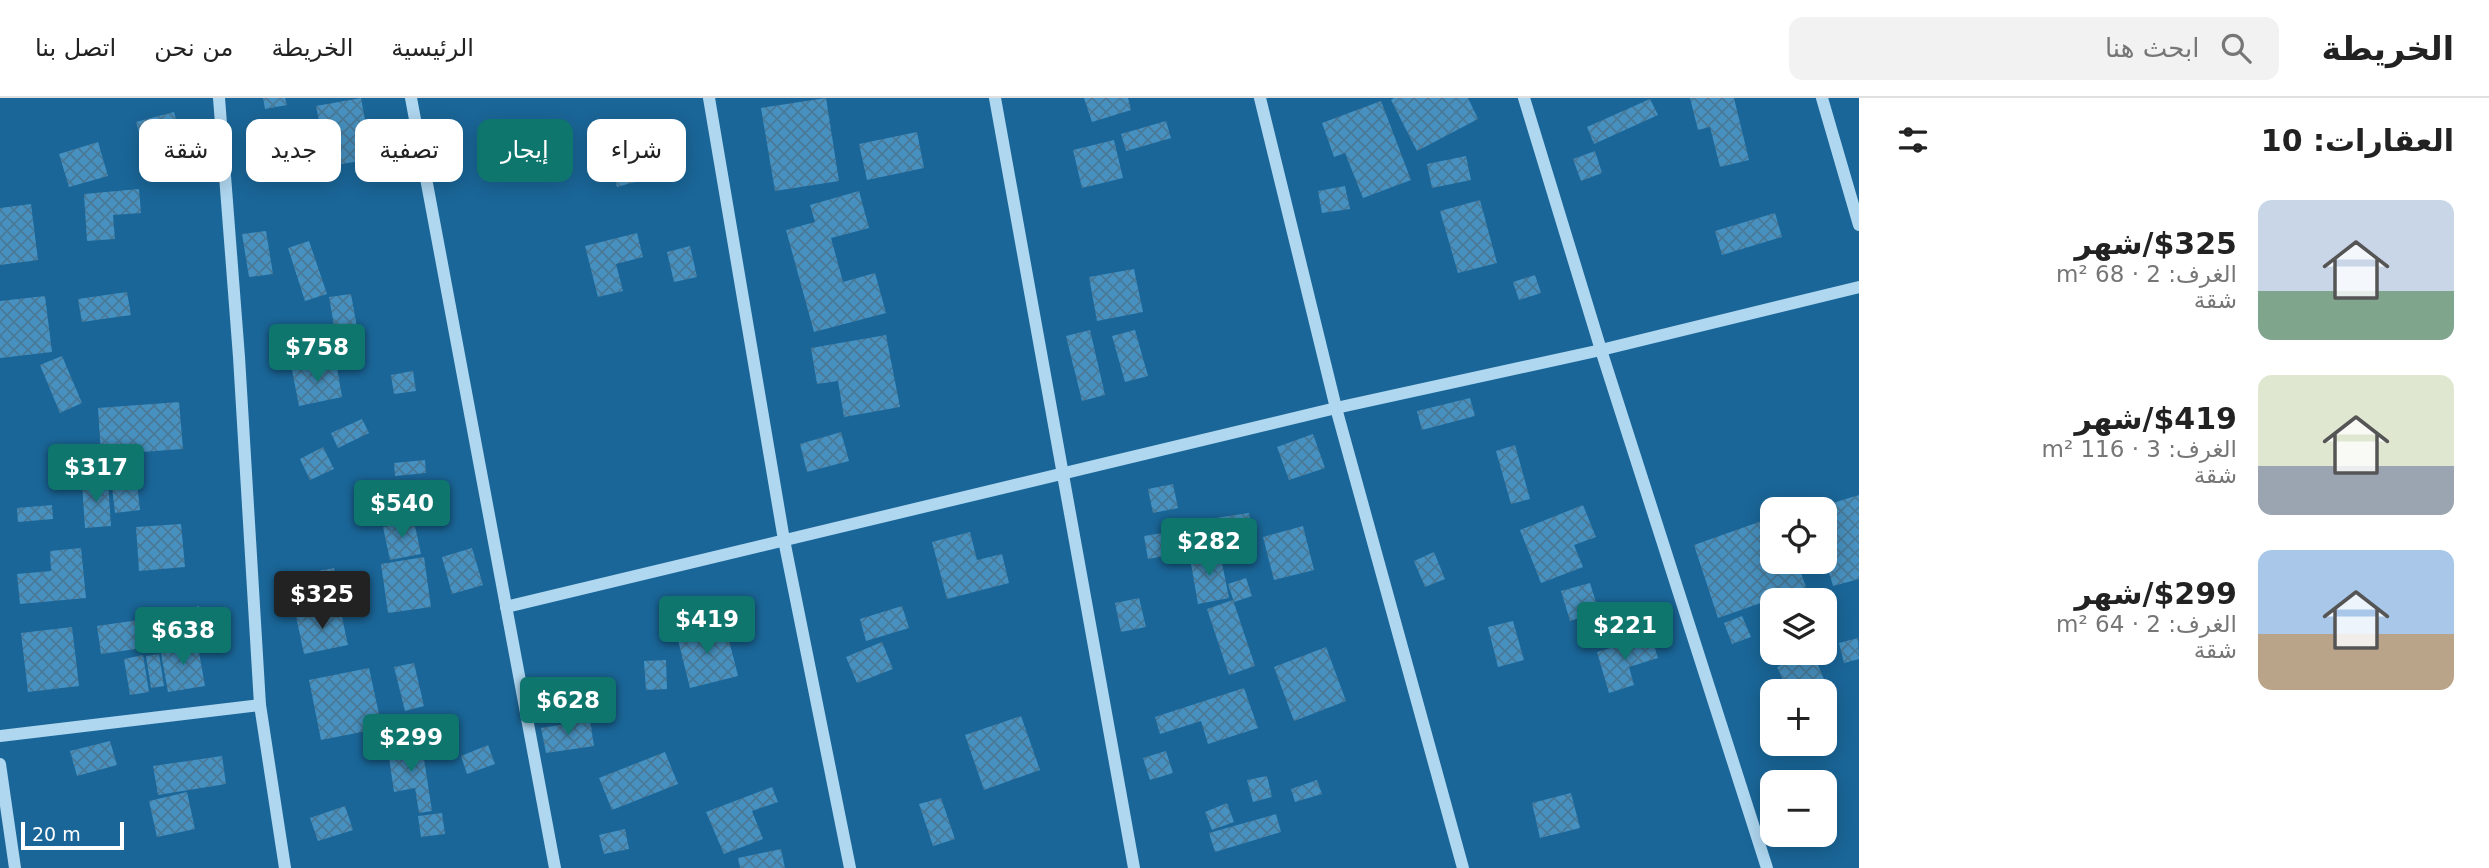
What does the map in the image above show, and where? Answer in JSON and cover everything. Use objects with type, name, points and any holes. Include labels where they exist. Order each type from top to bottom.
[{"type":"street","points":[[219,98],[239,357],[260,705],[285,868]]},
{"type":"street","points":[[411,98],[555,868]]},
{"type":"street","points":[[709,98],[784,540],[850,868]]},
{"type":"street","points":[[995,98],[1134,868]]},
{"type":"street","points":[[1260,98],[1336,408],[1463,868]]},
{"type":"street","points":[[1524,98],[1601,350],[1767,868]]},
{"type":"street","points":[[1822,98],[1859,225]]},
{"type":"street","points":[[506,607],[1336,408],[1601,350],[1859,287]]},
{"type":"street","points":[[0,736],[260,705]]},
{"type":"street","points":[[0,764],[15,868]]},
{"type":"building","points":[[263,98],[285,98],[287,105],[265,109]]},
{"type":"building","points":[[361,98],[365,119],[355,119],[355,162],[341,164],[341,119],[319,119],[316,106]]},
{"type":"building","points":[[826,98],[839,181],[775,191],[761,108]]},
{"type":"building","points":[[1084,98],[1128,98],[1131,110],[1092,122]]},
{"type":"building","points":[[1468,98],[1478,119],[1417,151],[1391,100]]},
{"type":"building","points":[[1690,98],[1734,98],[1749,160],[1720,167],[1710,127],[1698,130]]},
{"type":"building","points":[[1650,99],[1658,115],[1594,144],[1587,127]]},
{"type":"building","points":[[1381,101],[1411,180],[1363,198],[1345,153],[1334,157],[1322,123]]},
{"type":"building","points":[[174,112],[176,119],[147,119]]},
{"type":"building","points":[[1166,121],[1171,138],[1126,151],[1121,134]]},
{"type":"building","points":[[917,132],[924,168],[867,180],[859,144]]},
{"type":"building","points":[[1114,140],[1123,178],[1082,188],[1073,150]]},
{"type":"building","points":[[98,142],[108,176],[69,187],[59,154]]},
{"type":"building","points":[[1595,151],[1602,173],[1581,181],[1573,159]]},
{"type":"building","points":[[1466,156],[1471,180],[1432,188],[1427,164]]},
{"type":"building","points":[[616,182],[635,182],[617,187]]},
{"type":"building","points":[[1345,186],[1350,209],[1322,213],[1318,191]]},
{"type":"building","points":[[139,189],[141,213],[113,215],[115,239],[87,241],[84,194]]},
{"type":"building","points":[[859,191],[869,228],[831,238],[843,282],[875,273],[886,313],[814,332],[786,230],[815,222],[810,205]]},
{"type":"building","points":[[1480,200],[1497,263],[1458,273],[1440,211]]},
{"type":"building","points":[[31,204],[38,260],[0,265],[0,208]]},
{"type":"building","points":[[1775,213],[1782,237],[1722,255],[1715,231]]},
{"type":"building","points":[[266,231],[273,274],[249,277],[242,234]]},
{"type":"building","points":[[637,233],[643,257],[616,264],[623,291],[598,297],[585,246]]},
{"type":"building","points":[[309,241],[327,294],[305,301],[288,248]]},
{"type":"building","points":[[690,246],[697,277],[674,282],[667,252]]},
{"type":"building","points":[[1134,269],[1143,312],[1097,321],[1089,277]]},
{"type":"building","points":[[1535,275],[1541,293],[1519,300],[1513,282]]},
{"type":"building","points":[[127,292],[131,315],[82,322],[78,299]]},
{"type":"building","points":[[351,294],[358,333],[336,337],[329,297]]},
{"type":"building","points":[[45,296],[52,352],[0,358],[0,301]]},
{"type":"building","points":[[1090,330],[1105,395],[1082,401],[1066,336]]},
{"type":"building","points":[[1135,330],[1148,376],[1125,382],[1112,336]]},
{"type":"building","points":[[886,335],[900,407],[844,417],[838,381],[817,384],[811,348]]},
{"type":"building","points":[[62,356],[82,403],[60,413],[40,365]]},
{"type":"building","points":[[336,362],[342,397],[299,406],[292,370]]},
{"type":"building","points":[[413,371],[416,391],[394,394],[391,375]]},
{"type":"building","points":[[1470,398],[1475,416],[1422,430],[1417,411]]},
{"type":"building","points":[[179,402],[183,449],[101,455],[98,408]]},
{"type":"building","points":[[362,419],[369,433],[338,448],[331,433]]},
{"type":"building","points":[[841,432],[849,461],[807,472],[800,444]]},
{"type":"building","points":[[1313,434],[1325,468],[1289,480],[1277,447]]},
{"type":"building","points":[[1515,445],[1530,499],[1511,504],[1496,451]]},
{"type":"building","points":[[323,447],[334,469],[310,480],[300,459]]},
{"type":"building","points":[[84,458],[87,478],[53,482],[51,462]]},
{"type":"building","points":[[425,460],[426,473],[395,476],[394,463]]},
{"type":"building","points":[[108,481],[111,526],[85,528],[82,483]]},
{"type":"building","points":[[137,484],[140,510],[115,513],[112,487]]},
{"type":"building","points":[[1173,484],[1178,508],[1153,513],[1148,489]]},
{"type":"building","points":[[1859,495],[1859,579],[1833,586],[1829,574],[1837,574],[1837,502]]},
{"type":"building","points":[[52,505],[53,519],[18,522],[17,508]]},
{"type":"building","points":[[1583,505],[1596,537],[1574,545],[1583,567],[1541,583],[1520,530]]},
{"type":"building","points":[[1249,513],[1252,537],[1218,542],[1215,518]]},
{"type":"building","points":[[414,521],[421,554],[390,560],[383,527]]},
{"type":"building","points":[[1760,522],[1760,574],[1801,574],[1806,587],[1760,588],[1760,603],[1718,618],[1694,545]]},
{"type":"building","points":[[181,524],[185,567],[139,571],[136,527]]},
{"type":"building","points":[[1303,526],[1314,570],[1274,580],[1263,537]]},
{"type":"building","points":[[1182,530],[1186,552],[1148,559],[1144,536]]},
{"type":"building","points":[[970,532],[977,560],[1002,554],[1009,583],[947,599],[932,542]]},
{"type":"building","points":[[81,548],[86,598],[20,604],[17,574],[51,571],[50,551]]},
{"type":"building","points":[[472,548],[483,585],[452,594],[442,557]]},
{"type":"building","points":[[1434,552],[1445,579],[1425,587],[1414,561]]},
{"type":"building","points":[[1220,553],[1229,598],[1198,604],[1190,558]]},
{"type":"building","points":[[424,557],[431,607],[388,613],[381,564]]},
{"type":"building","points":[[334,568],[341,605],[298,613],[291,576]]},
{"type":"building","points":[[1246,578],[1252,596],[1234,602],[1228,584]]},
{"type":"building","points":[[1590,583],[1599,612],[1570,621],[1561,591]]},
{"type":"building","points":[[1139,598],[1146,627],[1121,632],[1115,603]]},
{"type":"building","points":[[1233,600],[1255,666],[1229,675],[1207,609]]},
{"type":"building","points":[[199,606],[205,628],[185,633],[180,611]]},
{"type":"building","points":[[902,606],[909,628],[866,641],[860,619]]},
{"type":"building","points":[[340,608],[348,645],[304,654],[296,616]]},
{"type":"building","points":[[173,615],[178,643],[101,654],[97,626]]},
{"type":"building","points":[[1742,616],[1751,637],[1732,644],[1724,623]]},
{"type":"building","points":[[1513,621],[1524,660],[1498,667],[1488,627]]},
{"type":"building","points":[[725,624],[738,676],[690,688],[677,636]]},
{"type":"building","points":[[72,627],[79,686],[28,692],[21,633]]},
{"type":"building","points":[[1651,636],[1658,658],[1629,667],[1634,685],[1609,693],[1597,652]]},
{"type":"building","points":[[1858,638],[1859,659],[1844,663],[1839,643]]},
{"type":"building","points":[[197,641],[205,686],[168,692],[160,648]]},
{"type":"building","points":[[882,642],[893,669],[857,683],[846,657]]},
{"type":"building","points":[[1326,647],[1346,701],[1294,721],[1274,667]]},
{"type":"building","points":[[159,654],[164,686],[151,688],[146,656]]},
{"type":"building","points":[[143,655],[149,692],[130,695],[124,659]]},
{"type":"building","points":[[666,660],[667,689],[646,690],[644,661]]},
{"type":"building","points":[[414,663],[424,706],[405,711],[394,667]]},
{"type":"building","points":[[1818,665],[1824,679],[1782,679],[1777,667]]},
{"type":"building","points":[[369,668],[382,728],[321,740],[309,680]]},
{"type":"building","points":[[1244,688],[1258,728],[1208,744],[1201,721],[1160,734],[1155,717]]},
{"type":"building","points":[[1021,716],[1040,770],[984,790],[965,735]]},
{"type":"building","points":[[590,720],[594,746],[546,753],[541,728]]},
{"type":"building","points":[[110,741],[117,765],[77,776],[70,751]]},
{"type":"building","points":[[488,745],[495,764],[467,774],[461,756]]},
{"type":"building","points":[[422,746],[432,811],[419,813],[415,788],[394,792],[388,750]]},
{"type":"building","points":[[1166,751],[1173,773],[1150,780],[1143,758]]},
{"type":"building","points":[[665,752],[678,784],[612,810],[599,778]]},
{"type":"building","points":[[222,756],[226,784],[158,795],[153,766]]},
{"type":"building","points":[[1267,776],[1272,797],[1253,802],[1247,780]]},
{"type":"building","points":[[1317,780],[1322,794],[1295,802],[1291,789]]},
{"type":"building","points":[[772,787],[778,802],[752,811],[763,839],[724,854],[706,812]]},
{"type":"building","points":[[187,792],[195,829],[157,837],[149,801]]},
{"type":"building","points":[[1571,793],[1580,828],[1540,838],[1532,803]]},
{"type":"building","points":[[941,798],[955,839],[933,846],[919,804]]},
{"type":"building","points":[[1227,803],[1234,822],[1212,830],[1205,812]]},
{"type":"building","points":[[345,806],[353,830],[318,841],[310,818]]},
{"type":"building","points":[[442,813],[445,834],[421,837],[418,816]]},
{"type":"building","points":[[1276,814],[1281,832],[1215,852],[1209,833]]},
{"type":"building","points":[[625,829],[629,849],[604,854],[599,835]]},
{"type":"building","points":[[781,849],[785,868],[740,868],[738,858]]}]
